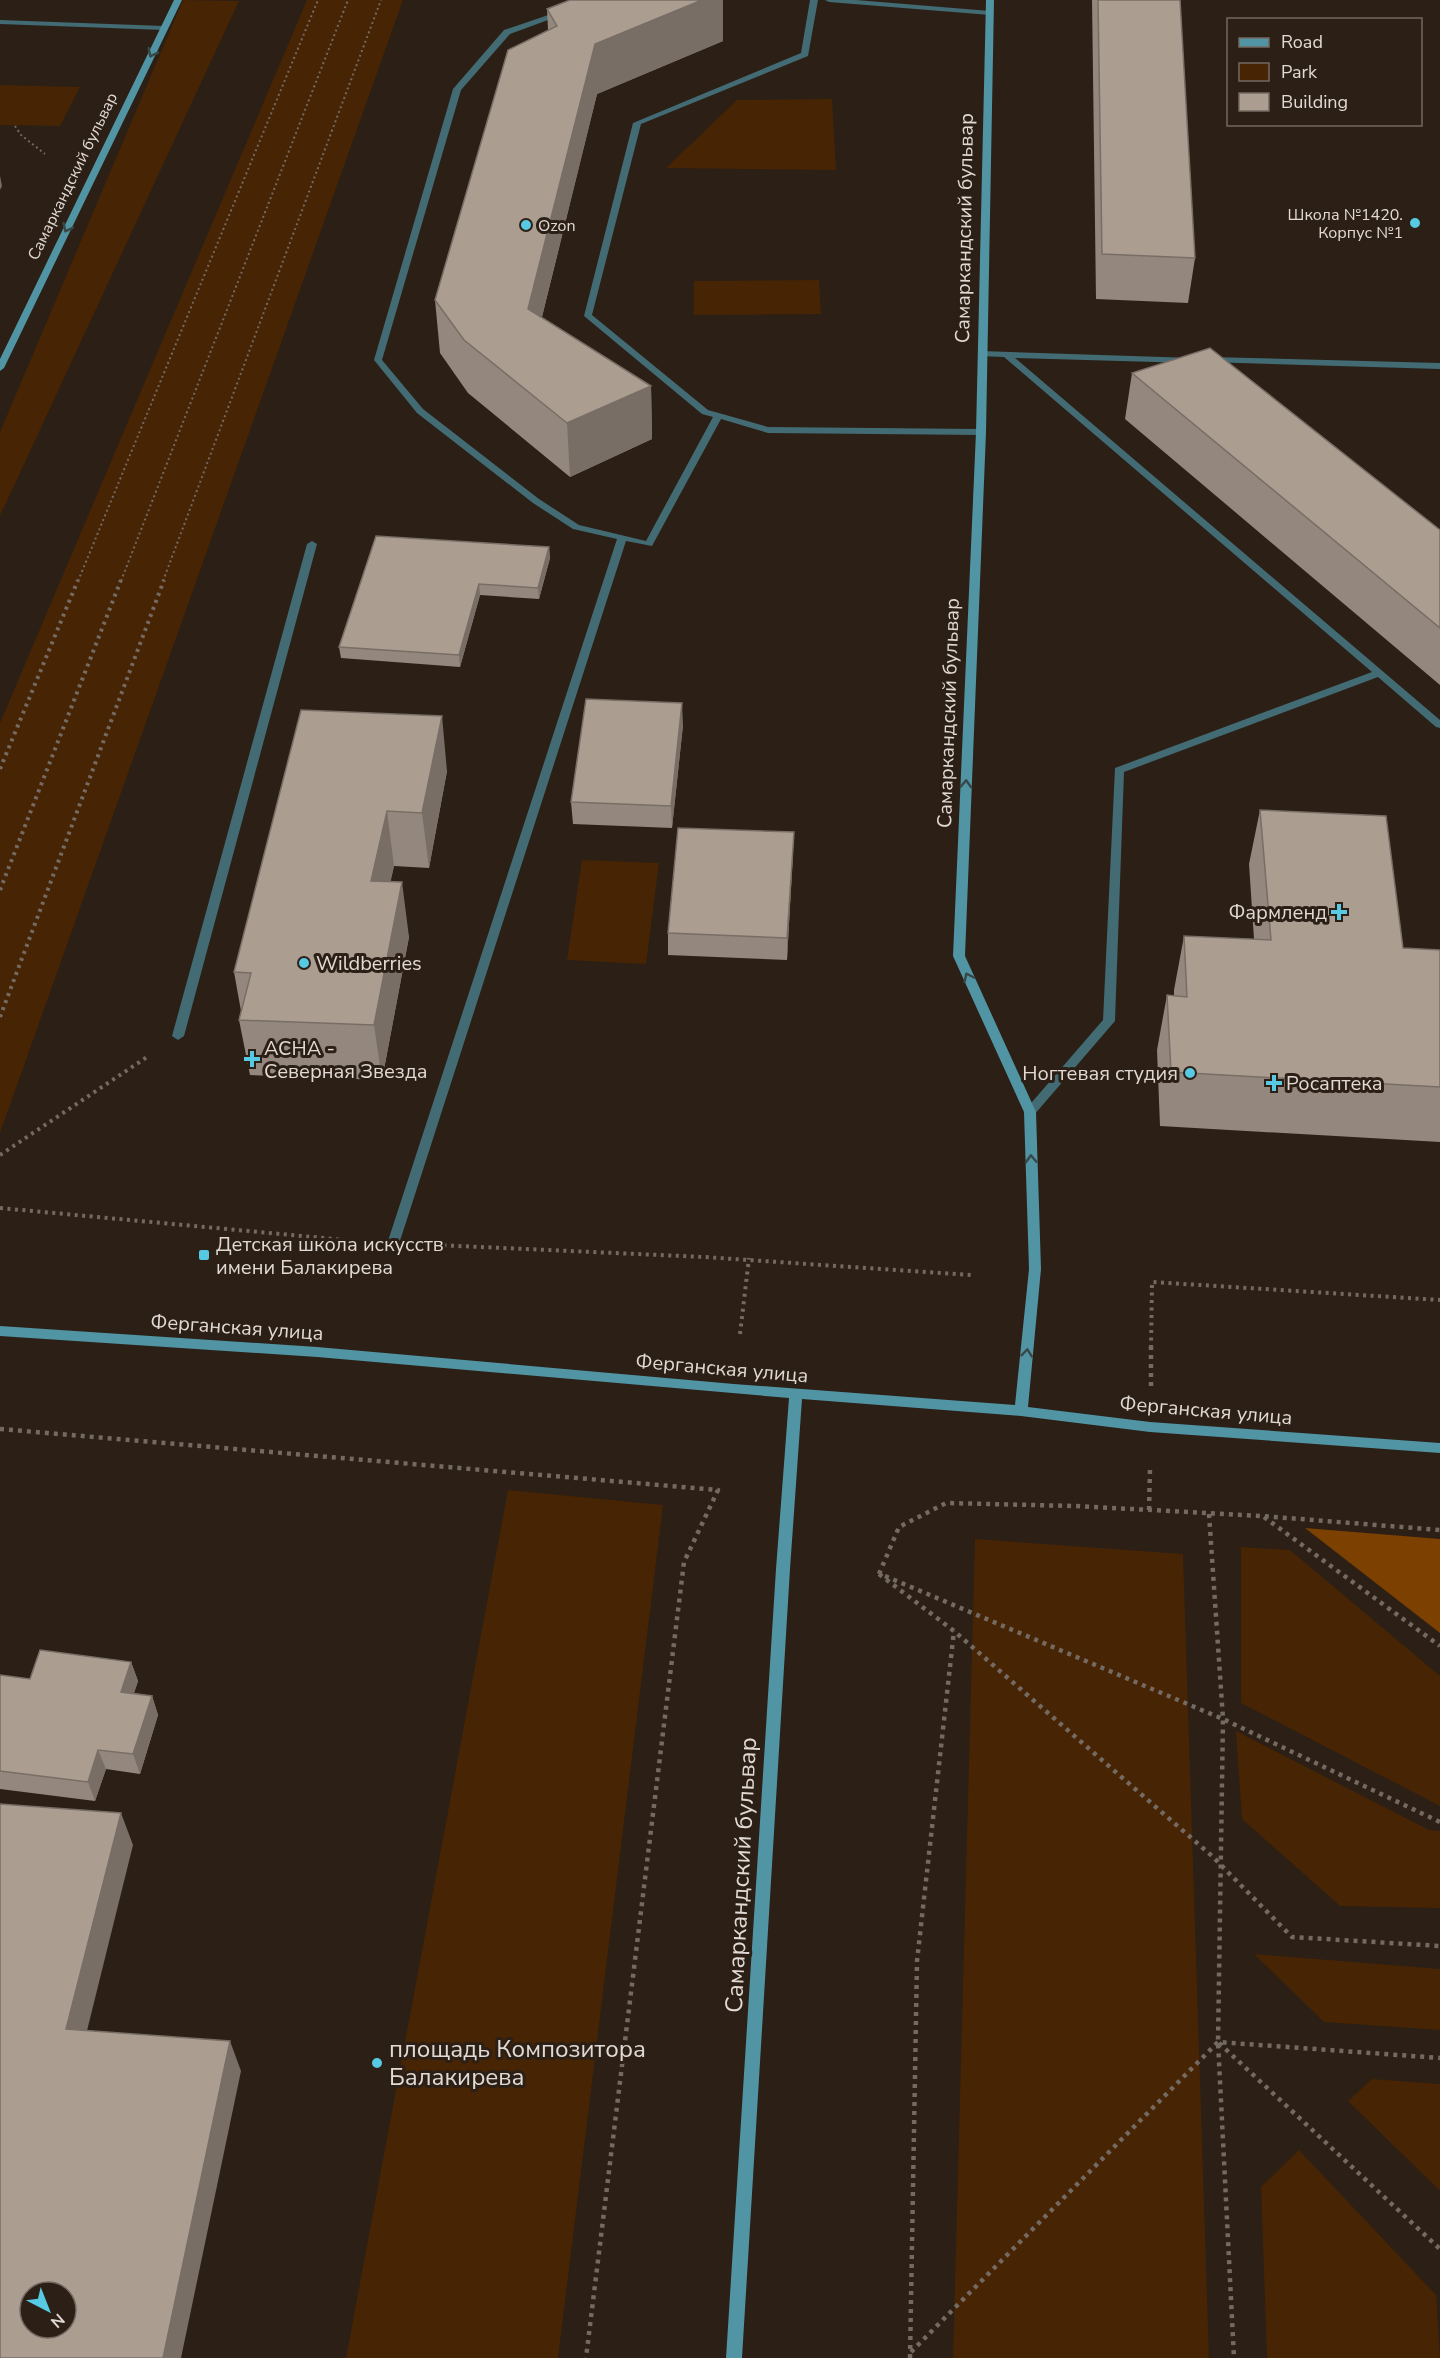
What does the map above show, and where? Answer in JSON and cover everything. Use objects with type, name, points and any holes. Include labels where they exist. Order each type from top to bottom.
[{"type":"street","name":"Самаркандский бульвар","points":[[0,368],[178,0]]},
{"type":"street","name":"Самаркандский бульвар","points":[[990,0],[981,432],[959,956],[1030,1112],[1035,1269],[1021,1412]]},
{"type":"street","name":"Ферганская улица","points":[[0,1331],[317,1352],[1021,1412],[1150,1427],[1440,1448]]},
{"type":"street","name":"Самаркандский бульвар","points":[[734,2358],[796,1394]]},
{"type":"lane","points":[[814,0],[805,54],[637,123],[588,316],[705,412],[718,416],[768,430],[981,432]]},
{"type":"lane","points":[[829,0],[990,13]]},
{"type":"lane","points":[[570,10],[507,32],[457,89],[378,360],[420,411],[536,501],[576,527],[649,544],[718,416]]},
{"type":"lane","points":[[0,22],[164,28]]},
{"type":"lane","points":[[981,354],[1440,366]]},
{"type":"lane","points":[[1007,355],[1440,725]]},
{"type":"lane","points":[[393,1244],[622,538]]},
{"type":"lane","points":[[178,1036],[312,544]]},
{"type":"lane","points":[[1030,1112],[1108,1021],[1119,770],[1379,673]]},
{"type":"path","points":[[0,769],[318,0]]},
{"type":"path","points":[[0,890],[348,0]]},
{"type":"path","points":[[0,1017],[381,0]]},
{"type":"path","points":[[15,126],[21,135],[45,154]]},
{"type":"path","points":[[0,1155],[178,1036]]},
{"type":"path","points":[[0,1208],[393,1244],[592,1249],[971,1275]]},
{"type":"path","points":[[740,1334],[749,1258]]},
{"type":"path","points":[[1152,1282],[1440,1300]]},
{"type":"path","points":[[0,1429],[718,1490],[684,1562],[586,2358]]},
{"type":"path","points":[[879,1574],[899,1527],[946,1503],[1076,1506],[1262,1516],[1440,1530]]},
{"type":"path","points":[[1209,1514],[1223,1719],[1218,2042],[1234,2358]]},
{"type":"path","points":[[1262,1516],[1440,1646]]},
{"type":"path","points":[[879,1574],[954,1631],[1220,1865],[1292,1937],[1440,1946]]},
{"type":"path","points":[[879,1574],[1223,1719],[1440,1822]]},
{"type":"path","points":[[910,2355],[918,1961],[954,1631]]},
{"type":"path","points":[[910,2355],[1218,2042],[1440,2058]]},
{"type":"path","points":[[1218,2042],[1440,2249]]},
{"type":"green space","points":[[183,0],[239,1],[0,516],[0,432]]},
{"type":"green space","points":[[307,0],[403,0],[0,1133],[0,723]]},
{"type":"green space","points":[[0,85],[80,87],[60,126],[0,125]]},
{"type":"green space","points":[[832,99],[836,170],[666,168],[737,100]]},
{"type":"green space","points":[[819,280],[821,314],[694,315],[694,281]]},
{"type":"green space","points":[[582,860],[659,863],[646,964],[567,960]]},
{"type":"green space","points":[[508,1490],[663,1505],[558,2358],[346,2358]]},
{"type":"green space","points":[[975,1539],[1183,1554],[1209,2358],[953,2358]]},
{"type":"green space","points":[[1241,1547],[1290,1550],[1440,1676],[1440,1806],[1241,1703]]},
{"type":"green space","points":[[1236,1731],[1429,1830],[1440,1831],[1440,1908],[1340,1906],[1242,1819]]},
{"type":"green space","points":[[1254,1954],[1440,1969],[1440,2030],[1324,2022]]},
{"type":"green space","points":[[1372,2079],[1440,2084],[1440,2191],[1348,2101]]},
{"type":"green space","points":[[1299,2150],[1436,2295],[1440,2358],[1267,2358],[1261,2187]]},
{"type":"shaded area","points":[[1305,1528],[1440,1539],[1440,1633]]},
{"type":"building","points":[[570,0],[702,0],[595,44],[528,309],[651,386],[567,423],[464,340],[435,300],[508,50],[557,26],[547,9]]},
{"type":"building","points":[[1098,0],[1180,0],[1195,258],[1102,254]]},
{"type":"building","points":[[1210,348],[1440,530],[1440,628],[1132,373]]},
{"type":"building","points":[[376,536],[549,547],[538,588],[479,584],[459,655],[339,647]]},
{"type":"building","points":[[586,699],[682,703],[671,806],[571,802]]},
{"type":"building","points":[[301,710],[442,716],[422,813],[387,811],[371,881],[402,882],[374,1025],[239,1020],[251,973],[234,972]]},
{"type":"building","points":[[1260,810],[1386,816],[1403,948],[1440,950],[1440,1087],[1171,1072],[1167,995],[1187,997],[1184,936],[1271,940]]},
{"type":"building","points":[[678,828],[794,832],[787,938],[668,933]]},
{"type":"building","points":[[40,1650],[131,1662],[121,1692],[152,1696],[133,1754],[98,1750],[88,1782],[0,1771],[0,1675],[30,1679]]},
{"type":"building","points":[[0,1804],[121,1813],[66,2029],[230,2041],[163,2358],[0,2358]]},
{"type":"place","name":"Школа №1420. Корпус №1","points":[[1415,223]]},
{"type":"place","name":"Ozon","points":[[526,225]]},
{"type":"place","name":"Фармленд","points":[[1339,912]]},
{"type":"place","name":"Wildberries","points":[[304,963]]},
{"type":"place","name":"АСНА - Северная Звезда","points":[[252,1059]]},
{"type":"place","name":"Ногтевая студия","points":[[1190,1073]]},
{"type":"place","name":"Росаптека","points":[[1274,1083]]},
{"type":"place","name":"Детская школа искусств имени Балакирева","points":[[204,1255]]},
{"type":"place","name":"площадь Композитора Балакирева","points":[[377,2063]]}]
